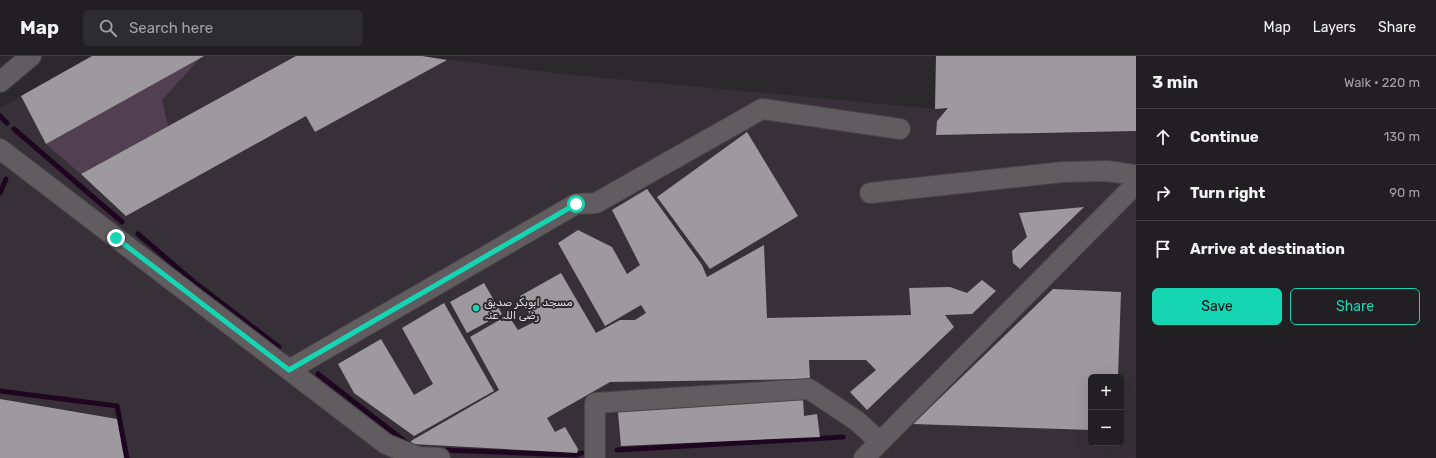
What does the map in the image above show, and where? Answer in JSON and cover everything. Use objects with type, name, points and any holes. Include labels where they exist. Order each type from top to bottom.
[{"type":"lane","points":[[0,82],[31,56]]},
{"type":"lane","points":[[289,370],[576,204],[596,203],[762,109],[900,129]]},
{"type":"lane","points":[[0,149],[386,444],[418,457],[440,458]]},
{"type":"lane","points":[[870,193],[1062,172],[1107,171],[1136,175]]},
{"type":"lane","points":[[864,458],[1136,184]]},
{"type":"lane","points":[[595,458],[595,403],[809,390],[857,421],[880,442]]},
{"type":"shaded area","points":[[92,56],[422,56],[562,74],[935,109],[936,56],[1136,56],[1136,458],[0,458],[0,108]]},
{"type":"shaded area","points":[[201,57],[162,100],[168,126],[81,174],[46,144]]},
{"type":"building","points":[[92,56],[204,56],[46,144],[21,96]]},
{"type":"building","points":[[296,56],[422,56],[447,60],[315,132],[306,116],[126,216],[81,174]]},
{"type":"building","points":[[936,56],[1136,56],[1136,131],[936,135],[937,121],[948,108],[935,109]]},
{"type":"building","points":[[747,132],[798,216],[710,269],[657,197]]},
{"type":"building","points":[[647,189],[702,265],[707,277],[764,245],[767,318],[911,315],[909,288],[950,287],[967,293],[982,280],[996,291],[972,314],[945,315],[954,327],[867,410],[850,392],[876,370],[866,360],[809,360],[810,379],[610,382],[547,418],[555,432],[565,427],[578,449],[577,453],[412,444],[411,441],[499,390],[470,337],[508,315],[518,330],[534,322],[520,296],[561,273],[596,333],[620,320],[635,320],[646,313],[641,305],[605,326],[558,243],[578,230],[612,247],[627,274],[640,265],[612,210]]},
{"type":"building","points":[[1084,207],[1020,269],[1013,263],[1012,251],[1027,237],[1019,213]]},
{"type":"building","name":"مسجد ابوبکر صدیق رضی اللہ عنہ","points":[[484,283],[502,314],[467,333],[450,302]]},
{"type":"building","points":[[1053,289],[1121,292],[1118,374],[1088,374],[1088,430],[913,424]]},
{"type":"building","points":[[444,303],[494,391],[414,436],[354,393],[338,364],[381,339],[414,395],[433,384],[402,328]]},
{"type":"building","points":[[803,398],[804,416],[817,414],[820,437],[621,446],[618,412]]},
{"type":"building","points":[[0,399],[117,419],[124,458],[0,458]]},
{"type":"waterway","points":[[0,116],[7,123]]},
{"type":"waterway","points":[[14,129],[122,222]]},
{"type":"waterway","points":[[0,193],[6,179]]},
{"type":"waterway","points":[[138,234],[194,282],[279,347]]},
{"type":"waterway","points":[[318,374],[407,443]]},
{"type":"waterway","points":[[0,391],[117,406],[127,458]]},
{"type":"waterway","points":[[617,450],[843,437]]},
{"type":"waterway","points":[[440,450],[576,455],[582,453]]},
{"type":"place","name":"مسجد ابوبکر صدیق رضی اللہ عنہ","points":[[476,308]]},
{"type":"route","points":[[116,238],[289,370],[576,204]]}]
